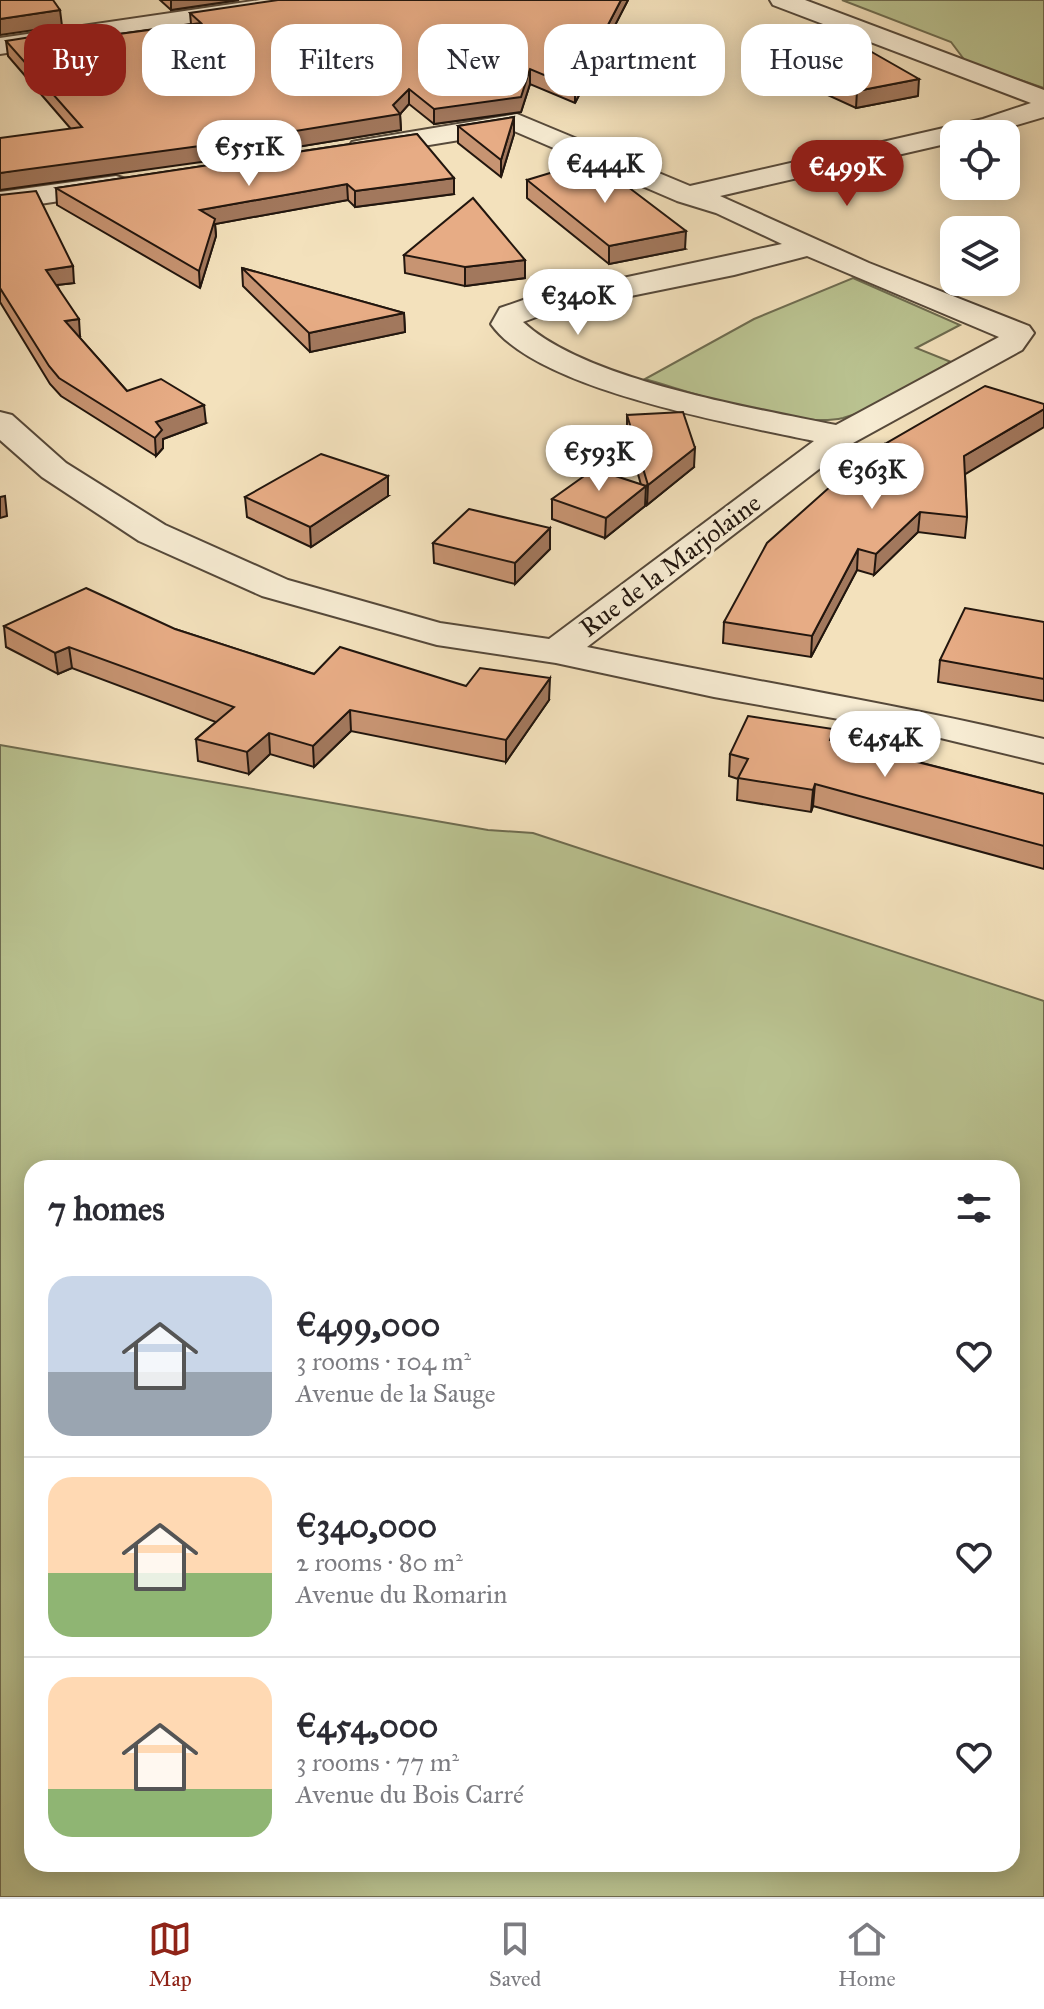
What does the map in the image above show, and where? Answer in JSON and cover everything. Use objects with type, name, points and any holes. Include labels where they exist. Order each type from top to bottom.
[{"type":"street","points":[[0,46],[310,0]]},
{"type":"street","points":[[782,0],[1042,113]]},
{"type":"street","points":[[1020,129],[1042,113]]},
{"type":"street","points":[[687,195],[1042,113]]},
{"type":"street","name":"Rue de la Marjolaine","points":[[331,153],[517,122],[687,195],[726,207],[807,247],[1018,333],[1011,343],[841,436],[556,652]]},
{"type":"street","points":[[726,207],[940,157]]},
{"type":"street","points":[[0,201],[149,181]]},
{"type":"street","points":[[807,247],[734,266],[540,305],[511,315],[507,324],[514,336],[554,358],[632,387],[841,436]]},
{"type":"street","points":[[0,422],[54,470],[152,533],[275,588],[437,634],[556,652],[714,685],[924,722],[1044,751]]},
{"type":"green space","points":[[842,0],[1044,0],[1044,88],[966,62],[951,42]]},
{"type":"green space","points":[[853,278],[960,325],[916,348],[951,362],[870,408],[843,418],[823,420],[799,419],[744,408],[645,379],[754,319]]},
{"type":"green space","points":[[0,745],[488,830],[533,833],[1044,1001],[1044,1897],[0,1897]]},
{"type":"building","points":[[0,0],[53,0],[60,10],[0,19]]},
{"type":"building","points":[[278,0],[621,0],[608,24],[544,24],[544,75],[530,69],[528,75],[528,24],[418,24],[418,96],[521,97],[434,109],[409,89],[402,96],[393,105],[400,114],[222,143],[0,173],[0,138],[82,127],[55,96],[126,96],[126,33],[142,31],[142,96],[255,96],[255,24],[194,24],[201,23],[190,13]]},
{"type":"building","points":[[24,38],[24,61],[6,41]]},
{"type":"building","points":[[872,52],[919,79],[872,88]]},
{"type":"building","points":[[514,117],[501,160],[458,126]]},
{"type":"building","points":[[417,134],[454,178],[355,191],[347,184],[200,210],[215,219],[199,271],[56,188]]},
{"type":"building","points":[[583,163],[615,177],[686,231],[609,246],[527,180]]},
{"type":"building","points":[[36,191],[73,266],[46,270],[79,319],[65,321],[127,391],[161,379],[204,405],[156,422],[162,430],[155,438],[59,378],[0,288],[0,195]]},
{"type":"building","points":[[473,198],[525,260],[465,267],[404,255]]},
{"type":"building","points":[[242,268],[404,313],[309,333]]},
{"type":"building","points":[[985,386],[1044,404],[1044,409],[964,456],[967,517],[920,512],[876,554],[858,549],[812,636],[724,622],[767,543],[841,477],[893,446],[885,444]]},
{"type":"building","points":[[683,412],[695,448],[648,485],[627,415]]},
{"type":"building","points":[[321,454],[388,476],[310,527],[245,497]]},
{"type":"building","points":[[594,469],[646,486],[606,518],[552,499]]},
{"type":"building","points":[[469,509],[550,528],[515,563],[433,543]]},
{"type":"building","points":[[86,588],[175,629],[314,674],[340,647],[466,686],[480,668],[550,678],[506,740],[350,710],[313,746],[269,733],[247,752],[196,739],[234,707],[69,647],[55,653],[4,626]]},
{"type":"building","points":[[965,608],[1044,622],[1044,679],[940,660]]},
{"type":"building","points":[[748,716],[833,729],[830,740],[1044,794],[1044,846],[815,784],[813,790],[738,778],[748,759],[730,754]]}]
